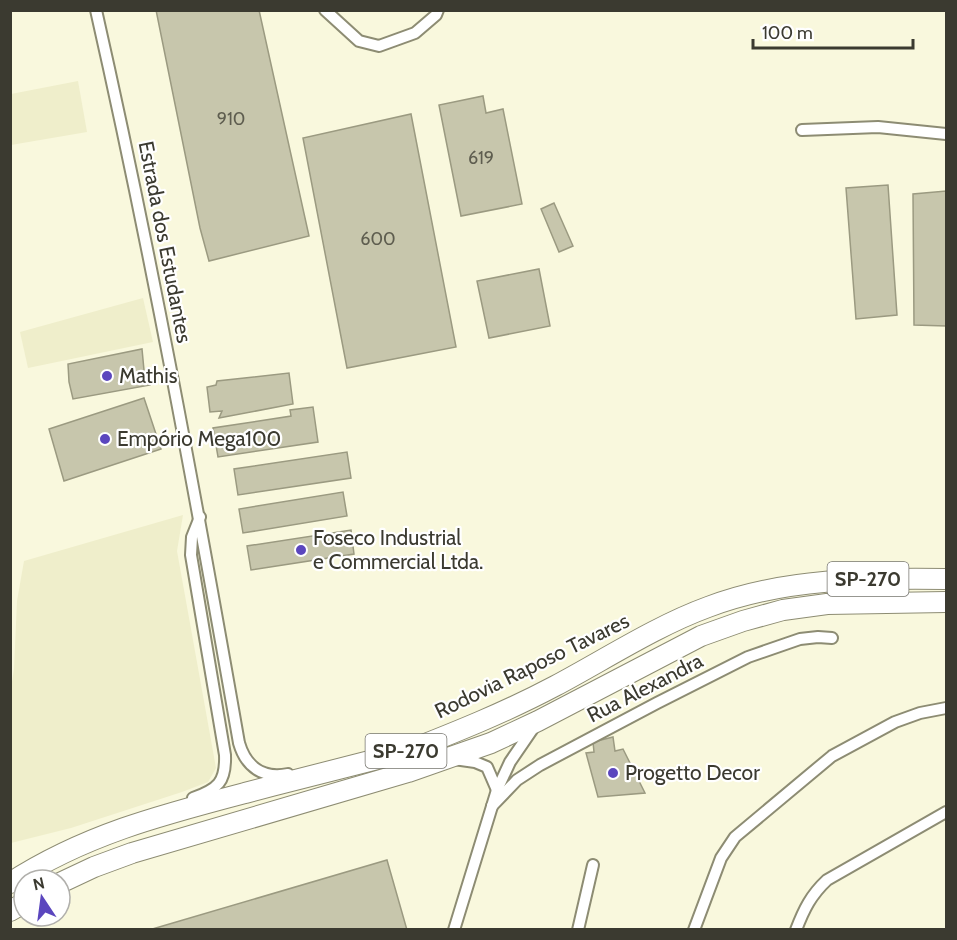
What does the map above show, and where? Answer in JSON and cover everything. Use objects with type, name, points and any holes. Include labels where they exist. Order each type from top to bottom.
[{"type":"highway","name":"Rodovia Raposo Tavares","points":[[10,883],[51,858],[90,840],[153,817],[405,752],[502,712],[709,606],[766,591],[828,581],[876,578],[946,579]]},
{"type":"highway","name":"SP-270","points":[[72,877],[132,853],[448,759],[491,743],[538,722],[701,636],[743,621],[783,610],[827,604],[946,602]]},
{"type":"street","name":"Estrada dos Estudantes","points":[[96,10],[129,156],[200,517],[242,752],[251,766],[262,773],[279,776],[356,756],[405,752]]},
{"type":"street","points":[[325,10],[359,41],[379,46],[415,33],[436,15],[438,10]]},
{"type":"street","points":[[802,130],[878,127],[946,134]]},
{"type":"street","name":"Estrada dos Estudantes","points":[[90,840],[131,820],[209,792],[216,787],[224,774],[225,754],[192,566],[191,546],[200,517]]},
{"type":"street","points":[[192,566],[208,564]]},
{"type":"street","name":"Rua Alexandra","points":[[492,806],[517,780],[540,765],[748,657],[800,639],[832,638]]},
{"type":"street","points":[[694,930],[721,858],[735,837],[832,756],[895,722],[920,713],[946,708]]},
{"type":"street","points":[[454,930],[497,790],[510,762],[538,722]]},
{"type":"street","points":[[448,759],[475,762],[487,767],[497,790]]},
{"type":"street","points":[[796,930],[814,891],[827,880],[946,812]]},
{"type":"street","points":[[578,930],[593,865]]},
{"type":"shaded area","points":[[78,81],[87,132],[11,145],[11,94]]},
{"type":"shaded area","points":[[143,298],[153,342],[28,368],[20,332]]},
{"type":"shaded area","points":[[183,515],[177,551],[216,768],[208,782],[182,792],[71,828],[11,843],[11,688],[17,601],[24,561]]},
{"type":"building","points":[[156,10],[259,10],[309,236],[209,261],[200,228]]},
{"type":"building","points":[[483,96],[486,113],[503,109],[522,204],[461,216],[439,105]]},
{"type":"building","points":[[411,114],[456,347],[347,368],[303,138]]},
{"type":"building","points":[[888,185],[897,315],[856,319],[846,188]]},
{"type":"building","points":[[946,191],[946,326],[914,325],[913,194]]},
{"type":"building","points":[[554,203],[573,246],[559,252],[541,209]]},
{"type":"building","points":[[539,269],[550,326],[489,338],[477,281]]},
{"type":"building","name":"Mathis","points":[[142,349],[144,370],[150,385],[73,399],[68,364]]},
{"type":"building","points":[[289,373],[293,404],[219,418],[222,411],[210,412],[207,387],[216,385],[217,381]]},
{"type":"building","name":"Empório Mega100","points":[[144,398],[161,449],[64,481],[49,429]]},
{"type":"building","points":[[313,407],[318,442],[218,457],[213,428],[291,416],[290,410]]},
{"type":"building","points":[[347,452],[351,478],[238,495],[234,469]]},
{"type":"building","points":[[343,492],[347,516],[243,533],[239,509]]},
{"type":"building","name":"Foseco Industrial e Commercial Ltda.","points":[[351,530],[354,554],[251,570],[247,546]]},
{"type":"building","name":"Progetto Decor","points":[[613,737],[615,751],[623,749],[645,793],[598,797],[586,753],[594,752],[593,742]]},
{"type":"building","points":[[387,860],[407,930],[149,930]]},
{"type":"place","name":"Mathis","points":[[107,376]]},
{"type":"place","name":"Empório Mega100","points":[[105,439]]},
{"type":"place","name":"Foseco Industrial e Commercial Ltda.","points":[[301,550]]},
{"type":"place","name":"Progetto Decor","points":[[613,773]]}]
